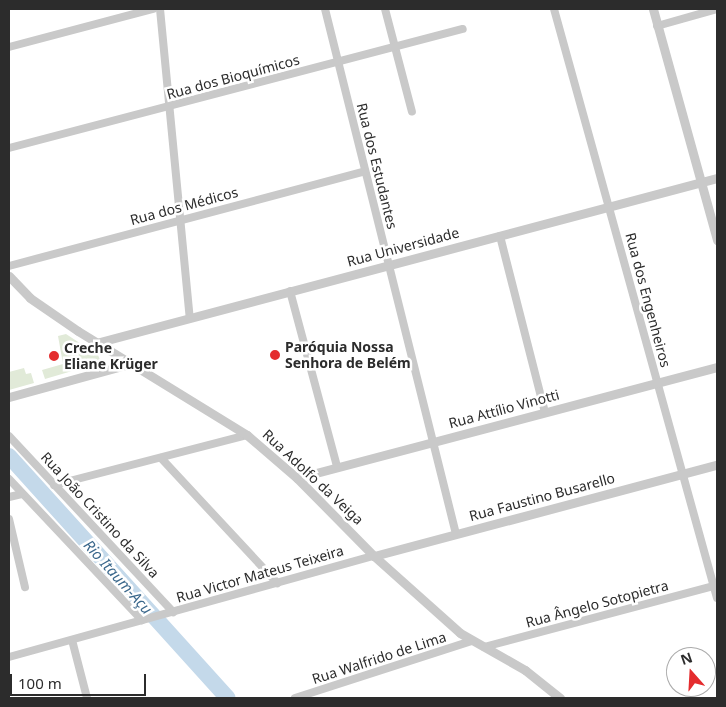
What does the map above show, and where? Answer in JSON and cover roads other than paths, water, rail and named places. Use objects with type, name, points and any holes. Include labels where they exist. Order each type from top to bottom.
[{"type":"street","points":[[9,47],[153,9]]},
{"type":"street","points":[[160,9],[190,318]]},
{"type":"street","name":"Rua dos Estudantes","points":[[325,9],[456,534]]},
{"type":"street","points":[[385,9],[412,112]]},
{"type":"street","name":"Rua dos Engenheiros","points":[[554,9],[683,474],[716,585],[717,598]]},
{"type":"street","points":[[653,9],[717,240]]},
{"type":"street","points":[[657,26],[717,9]]},
{"type":"street","name":"Rua dos Bioquímicos","points":[[9,148],[463,29]]},
{"type":"street","name":"Rua dos Médicos","points":[[9,266],[365,171]]},
{"type":"street","name":"Rua Universidade","points":[[96,343],[717,178]]},
{"type":"street","points":[[500,236],[545,412]]},
{"type":"street","name":"Rua Adolfo da Veiga","points":[[9,276],[41,306],[96,343],[247,435],[297,478],[374,556],[471,641],[525,670],[560,698]]},
{"type":"street","points":[[290,291],[337,467]]},
{"type":"street","points":[[9,397],[129,364]]},
{"type":"street","name":"Rua Attílio Vinotti","points":[[297,478],[717,367]]},
{"type":"street","points":[[54,485],[247,435]]},
{"type":"street","name":"Rua João Cristino da Silva","points":[[9,436],[173,612]]},
{"type":"street","points":[[161,458],[277,583]]},
{"type":"street","name":"Rua Faustino Busarello","points":[[374,556],[717,465]]},
{"type":"street","points":[[9,479],[145,620]]},
{"type":"street","points":[[9,497],[22,494]]},
{"type":"street","points":[[9,519],[25,587]]},
{"type":"street","name":"Rua Victor Mateus Teixeira","points":[[9,658],[374,556]]},
{"type":"street","name":"Rua Ângelo Sotopietra","points":[[484,647],[716,585]]},
{"type":"street","points":[[72,640],[87,698]]},
{"type":"street","name":"Rua Walfrido de Lima","points":[[295,698],[471,641]]},
{"type":"waterway","name":"Rio Itaum-Açu","points":[[9,456],[228,698]]},
{"type":"place","name":"Paróquia Nossa Senhora de Belém","points":[[275,355]]},
{"type":"place","name":"Creche Eliane Krüger","points":[[54,356]]}]
